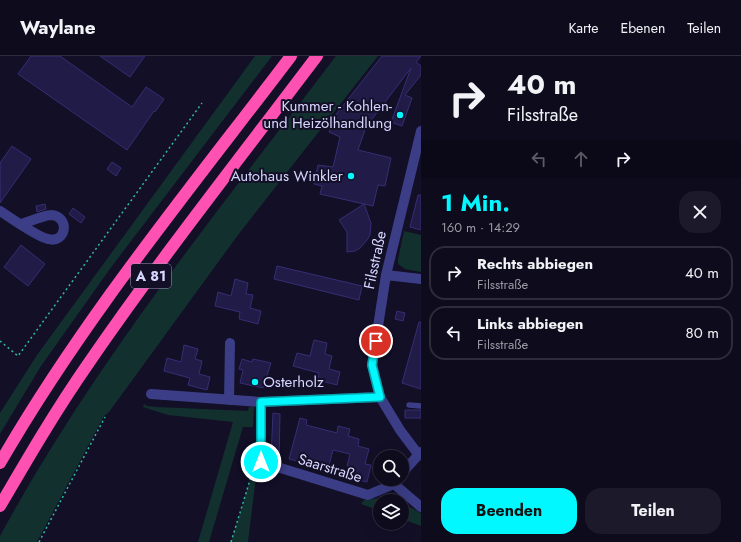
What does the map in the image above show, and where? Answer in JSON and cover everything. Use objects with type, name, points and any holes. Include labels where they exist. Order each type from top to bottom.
[{"type":"highway","name":"A 81","points":[[0,463],[14,438],[68,354],[291,56]]},
{"type":"highway","name":"A 81","points":[[0,506],[32,450],[87,365],[138,293],[317,56]]},
{"type":"street","name":"Filsstraße","points":[[420,453],[400,430],[380,397],[372,365],[386,275],[419,147],[421,131]]},
{"type":"street","points":[[0,211],[21,224]]},
{"type":"street","points":[[386,275],[421,279]]},
{"type":"street","points":[[229,400],[230,342]]},
{"type":"street","points":[[151,394],[261,402],[380,397]]},
{"type":"street","points":[[261,402],[261,462]]},
{"type":"street","points":[[409,465],[420,453]]},
{"type":"street","name":"Saarstraße","points":[[261,462],[368,495],[387,486]]},
{"type":"street","points":[[400,486],[421,506]]},
{"type":"lane","points":[[409,406],[421,406]]},
{"type":"path","points":[[0,341],[18,356],[202,104]]},
{"type":"path","points":[[39,542],[106,417]]},
{"type":"path","points":[[231,542],[254,467],[256,464],[261,462]]},
{"type":"green space","points":[[255,56],[272,56],[112,266],[41,366],[0,434],[0,413],[37,355]]},
{"type":"green space","points":[[336,56],[378,56],[238,235],[109,412],[104,416],[37,542],[0,542],[0,536],[36,472],[116,349],[202,231]]},
{"type":"green space","points":[[404,231],[421,235],[421,272],[405,269],[398,264]]},
{"type":"green space","points":[[144,404],[147,406],[157,407],[248,411],[249,407],[254,407],[253,427],[243,427],[209,542],[198,542],[233,422],[168,415],[143,407]]},
{"type":"green space","points":[[254,467],[257,469],[248,542],[231,542]]},
{"type":"green space","points":[[373,499],[373,508],[361,504],[364,500]]},
{"type":"green space","points":[[409,506],[421,513],[421,526],[409,522]]},
{"type":"building","points":[[31,56],[60,56],[132,107],[146,87],[164,99],[127,150],[18,74]]},
{"type":"building","points":[[100,56],[145,56],[130,77]]},
{"type":"building","points":[[382,56],[421,56],[416,62],[421,66],[421,75],[405,95],[412,98],[402,126],[391,122],[411,68],[366,127],[358,150],[391,158],[385,186],[378,185],[373,206],[320,194],[322,186],[314,184],[318,165],[333,167],[340,137],[329,132],[334,117]]},
{"type":"building","points":[[12,146],[31,159],[0,203],[0,163]]},
{"type":"building","points":[[112,162],[121,168],[116,176],[107,169]]},
{"type":"building","points":[[418,195],[421,195],[421,230],[410,227]]},
{"type":"building","points":[[45,204],[46,209],[37,212],[36,206]]},
{"type":"building","points":[[364,204],[371,223],[370,235],[360,248],[355,251],[347,252],[347,232],[339,220]]},
{"type":"building","points":[[73,208],[85,217],[81,223],[69,214]]},
{"type":"building","points":[[21,245],[45,264],[28,286],[4,267]]},
{"type":"building","points":[[277,266],[362,286],[359,300],[274,279]]},
{"type":"building","points":[[235,279],[248,283],[246,294],[253,295],[250,308],[261,311],[258,324],[239,319],[240,312],[215,306],[218,292],[231,296]]},
{"type":"building","points":[[397,311],[405,313],[403,321],[395,319]]},
{"type":"building","points":[[419,322],[421,322],[421,389],[402,383]]},
{"type":"building","points":[[314,340],[327,343],[325,354],[332,356],[329,369],[340,372],[337,385],[318,380],[319,373],[293,366],[297,353],[310,356]]},
{"type":"building","points":[[184,345],[198,349],[195,359],[202,361],[199,374],[210,377],[207,390],[188,385],[190,378],[164,371],[167,358],[181,362]]},
{"type":"building","points":[[242,359],[252,362],[253,359],[271,363],[263,388],[240,383],[243,370],[239,369]]},
{"type":"building","points":[[405,410],[421,410],[421,418],[405,418]]},
{"type":"building","points":[[273,413],[280,414],[279,461],[271,458]]},
{"type":"building","points":[[300,418],[307,420],[306,425],[337,433],[338,426],[350,429],[348,436],[359,439],[358,446],[369,449],[365,464],[371,465],[367,482],[349,478],[351,467],[347,466],[350,454],[333,450],[328,469],[289,459]]},
{"type":"place","name":"Kummer - Kohlen- und Heizölhandlung","points":[[400,115]]},
{"type":"place","name":"Autohaus Winkler","points":[[351,176]]},
{"type":"place","name":"Osterholz","points":[[255,382]]},
{"type":"route","points":[[261,462],[261,402],[380,397],[372,365],[376,341]]}]
